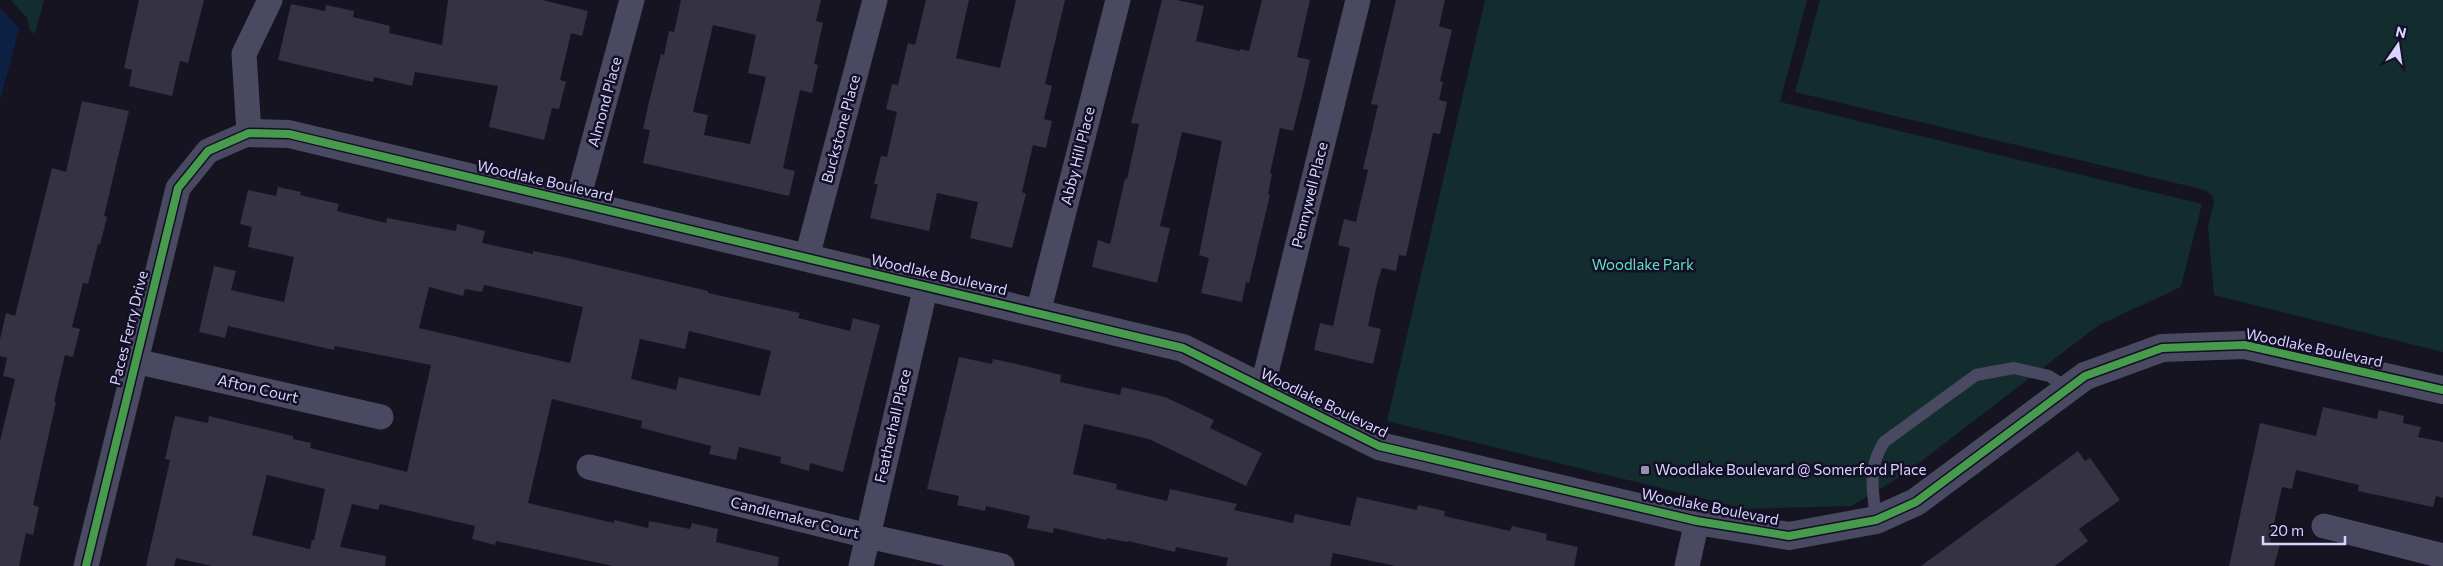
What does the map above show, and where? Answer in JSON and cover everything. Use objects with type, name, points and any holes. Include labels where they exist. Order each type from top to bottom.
[{"type":"street","points":[[249,133],[244,54],[270,0]]},
{"type":"street","name":"Almond Place","points":[[577,203],[632,0]]},
{"type":"street","name":"Buckstone Place","points":[[807,258],[875,0]]},
{"type":"street","name":"Abby Hill Place","points":[[1038,313],[1118,0]]},
{"type":"street","name":"Pennywell Place","points":[[1262,389],[1358,0]]},
{"type":"street","name":"Woodlake Boulevard","points":[[249,133],[289,134],[1183,348],[1379,446],[1697,521],[1789,536],[1876,520],[1916,502],[2085,376],[2162,348],[2245,345],[2443,390]]},
{"type":"street","name":"Paces Ferry Drive","points":[[86,566],[134,361],[178,188],[208,151],[249,133]]},
{"type":"street","name":"Featherhall Place","points":[[861,566],[926,286]]},
{"type":"street","name":"Afton Court","points":[[134,361],[380,417]]},
{"type":"street","name":"Candlemaker Court","points":[[589,467],[868,536],[1002,566]]},
{"type":"street","points":[[1687,566],[1697,521]]},
{"type":"street","points":[[2324,526],[2443,556]]},
{"type":"lane","points":[[1876,520],[1871,477],[1875,456],[1884,442],[1976,375],[2014,368],[2049,376],[2068,388]]},
{"type":"green space","points":[[11,0],[44,0],[35,34],[30,30],[27,18]]},
{"type":"green space","name":"Woodlake Park","points":[[1485,0],[1807,0],[1780,102],[2202,204],[2181,287],[2099,325],[1902,476],[1851,506],[1746,509],[1387,421]]},
{"type":"green space","points":[[1820,0],[2443,0],[2443,352],[2214,295],[2208,227],[2214,202],[2212,195],[2205,190],[1795,92]]},
{"type":"water","points":[[0,8],[19,28],[0,101]]},
{"type":"building","points":[[139,0],[204,0],[188,63],[180,61],[172,96],[129,86],[132,70],[124,68]]},
{"type":"building","points":[[448,0],[542,0],[588,11],[582,36],[571,33],[560,80],[566,82],[559,109],[552,108],[544,140],[489,127],[498,86],[415,72],[412,86],[374,77],[373,82],[278,60],[291,4],[325,11],[326,5],[354,11],[353,17],[390,26],[389,33],[442,45]]},
{"type":"building","points":[[681,0],[821,0],[816,21],[823,23],[814,64],[818,65],[812,93],[800,90],[783,168],[795,171],[789,196],[643,163],[650,130],[643,129],[649,102],[661,54],[664,55],[669,31],[674,32]],"holes":[[[713,25],[756,35],[748,73],[766,77],[750,144],[704,135],[708,115],[693,112]]]},
{"type":"building","points":[[926,0],[969,0],[956,58],[1000,68],[1016,0],[1065,0],[1045,84],[1052,86],[1044,119],[1052,121],[1046,148],[1033,145],[1022,192],[1026,194],[1012,248],[970,238],[978,202],[937,193],[929,231],[870,218],[878,184],[874,184],[881,156],[887,157],[897,112],[886,109],[892,84],[898,85],[908,43],[915,45]]},
{"type":"building","points":[[1162,0],[1177,0],[1204,6],[1196,41],[1240,51],[1240,49],[1249,51],[1262,0],[1310,0],[1297,57],[1310,60],[1304,87],[1293,131],[1280,128],[1270,173],[1272,174],[1268,194],[1270,195],[1249,283],[1246,282],[1242,302],[1201,293],[1209,258],[1199,255],[1222,141],[1182,132],[1160,226],[1170,228],[1157,283],[1092,267],[1098,240],[1110,244],[1139,124],[1131,123]]},
{"type":"building","points":[[1396,0],[1445,0],[1439,26],[1452,30],[1440,81],[1443,82],[1439,100],[1447,102],[1440,134],[1433,133],[1406,256],[1399,255],[1396,271],[1382,268],[1377,284],[1368,326],[1381,329],[1373,364],[1314,350],[1320,323],[1333,326],[1350,248],[1338,245],[1344,219],[1356,222],[1368,170],[1363,169],[1378,105],[1371,104]]},
{"type":"building","points":[[82,101],[129,111],[104,216],[107,217],[100,245],[98,244],[88,284],[83,283],[72,327],[80,329],[73,357],[65,355],[54,402],[56,402],[33,505],[39,507],[33,535],[26,533],[19,566],[0,566],[0,441],[15,379],[3,376],[7,358],[0,356],[0,339],[6,313],[15,316],[52,168],[66,172]]},
{"type":"building","points":[[278,187],[301,192],[300,195],[339,204],[337,211],[386,223],[387,218],[456,231],[457,224],[485,231],[482,243],[533,254],[533,251],[568,258],[708,291],[708,293],[800,313],[798,318],[850,331],[853,318],[880,325],[843,472],[810,463],[809,471],[780,463],[781,457],[739,447],[736,460],[709,454],[711,446],[641,428],[642,421],[552,399],[528,503],[614,523],[614,520],[648,528],[649,521],[690,529],[692,523],[718,529],[716,542],[779,557],[778,566],[613,566],[496,541],[495,545],[472,539],[475,526],[380,504],[378,510],[352,504],[340,547],[386,556],[385,566],[212,566],[176,558],[174,566],[146,566],[170,460],[165,459],[175,416],[208,423],[209,416],[293,436],[293,439],[311,443],[310,448],[407,472],[431,365],[335,346],[334,350],[228,326],[225,338],[199,332],[214,266],[236,271],[231,290],[284,302],[294,257],[248,247],[252,227],[240,224],[248,190],[276,196]],"holes":[[[484,285],[583,307],[570,363],[419,328],[429,287],[463,296],[465,289],[482,292]],[[689,331],[771,351],[760,396],[679,377],[676,390],[631,379],[640,339],[685,349]],[[267,475],[325,489],[314,540],[312,540],[310,549],[252,535]]]},
{"type":"building","points":[[959,357],[992,364],[993,359],[1021,365],[1061,375],[1060,382],[1120,395],[1122,387],[1165,397],[1214,420],[1210,428],[1262,453],[1246,486],[1149,439],[1084,424],[1073,474],[1117,484],[1116,489],[1167,501],[1170,489],[1237,504],[1234,510],[1293,523],[1295,514],[1350,526],[1357,497],[1417,510],[1418,505],[1445,511],[1444,516],[1510,531],[1512,526],[1547,534],[1546,540],[1578,547],[1574,566],[1396,566],[1333,553],[1330,566],[1226,566],[1228,558],[1176,547],[1175,552],[1128,541],[1107,538],[1106,540],[1054,528],[1053,533],[1027,528],[1030,516],[986,506],[985,511],[957,505],[959,496],[927,489]]},
{"type":"building","points":[[2323,407],[2377,419],[2379,410],[2404,416],[2403,423],[2421,427],[2418,437],[2443,442],[2443,498],[2436,496],[2433,507],[2358,491],[2359,485],[2296,470],[2292,489],[2282,487],[2270,542],[2280,544],[2274,566],[2229,566],[2260,423],[2316,436]]},
{"type":"building","points":[[2078,451],[2085,461],[2090,458],[2120,500],[2079,529],[2088,541],[2055,566],[1921,566]]},
{"type":"cycle path","points":[[86,566],[178,188],[208,151],[249,133],[289,134],[1183,348],[1379,446],[1697,521],[1789,536],[1876,520],[1916,502],[2085,376],[2162,348],[2245,345],[2443,390]]},
{"type":"place","name":"Woodlake Boulevard @ Somerford Place","points":[[1645,470]]}]
